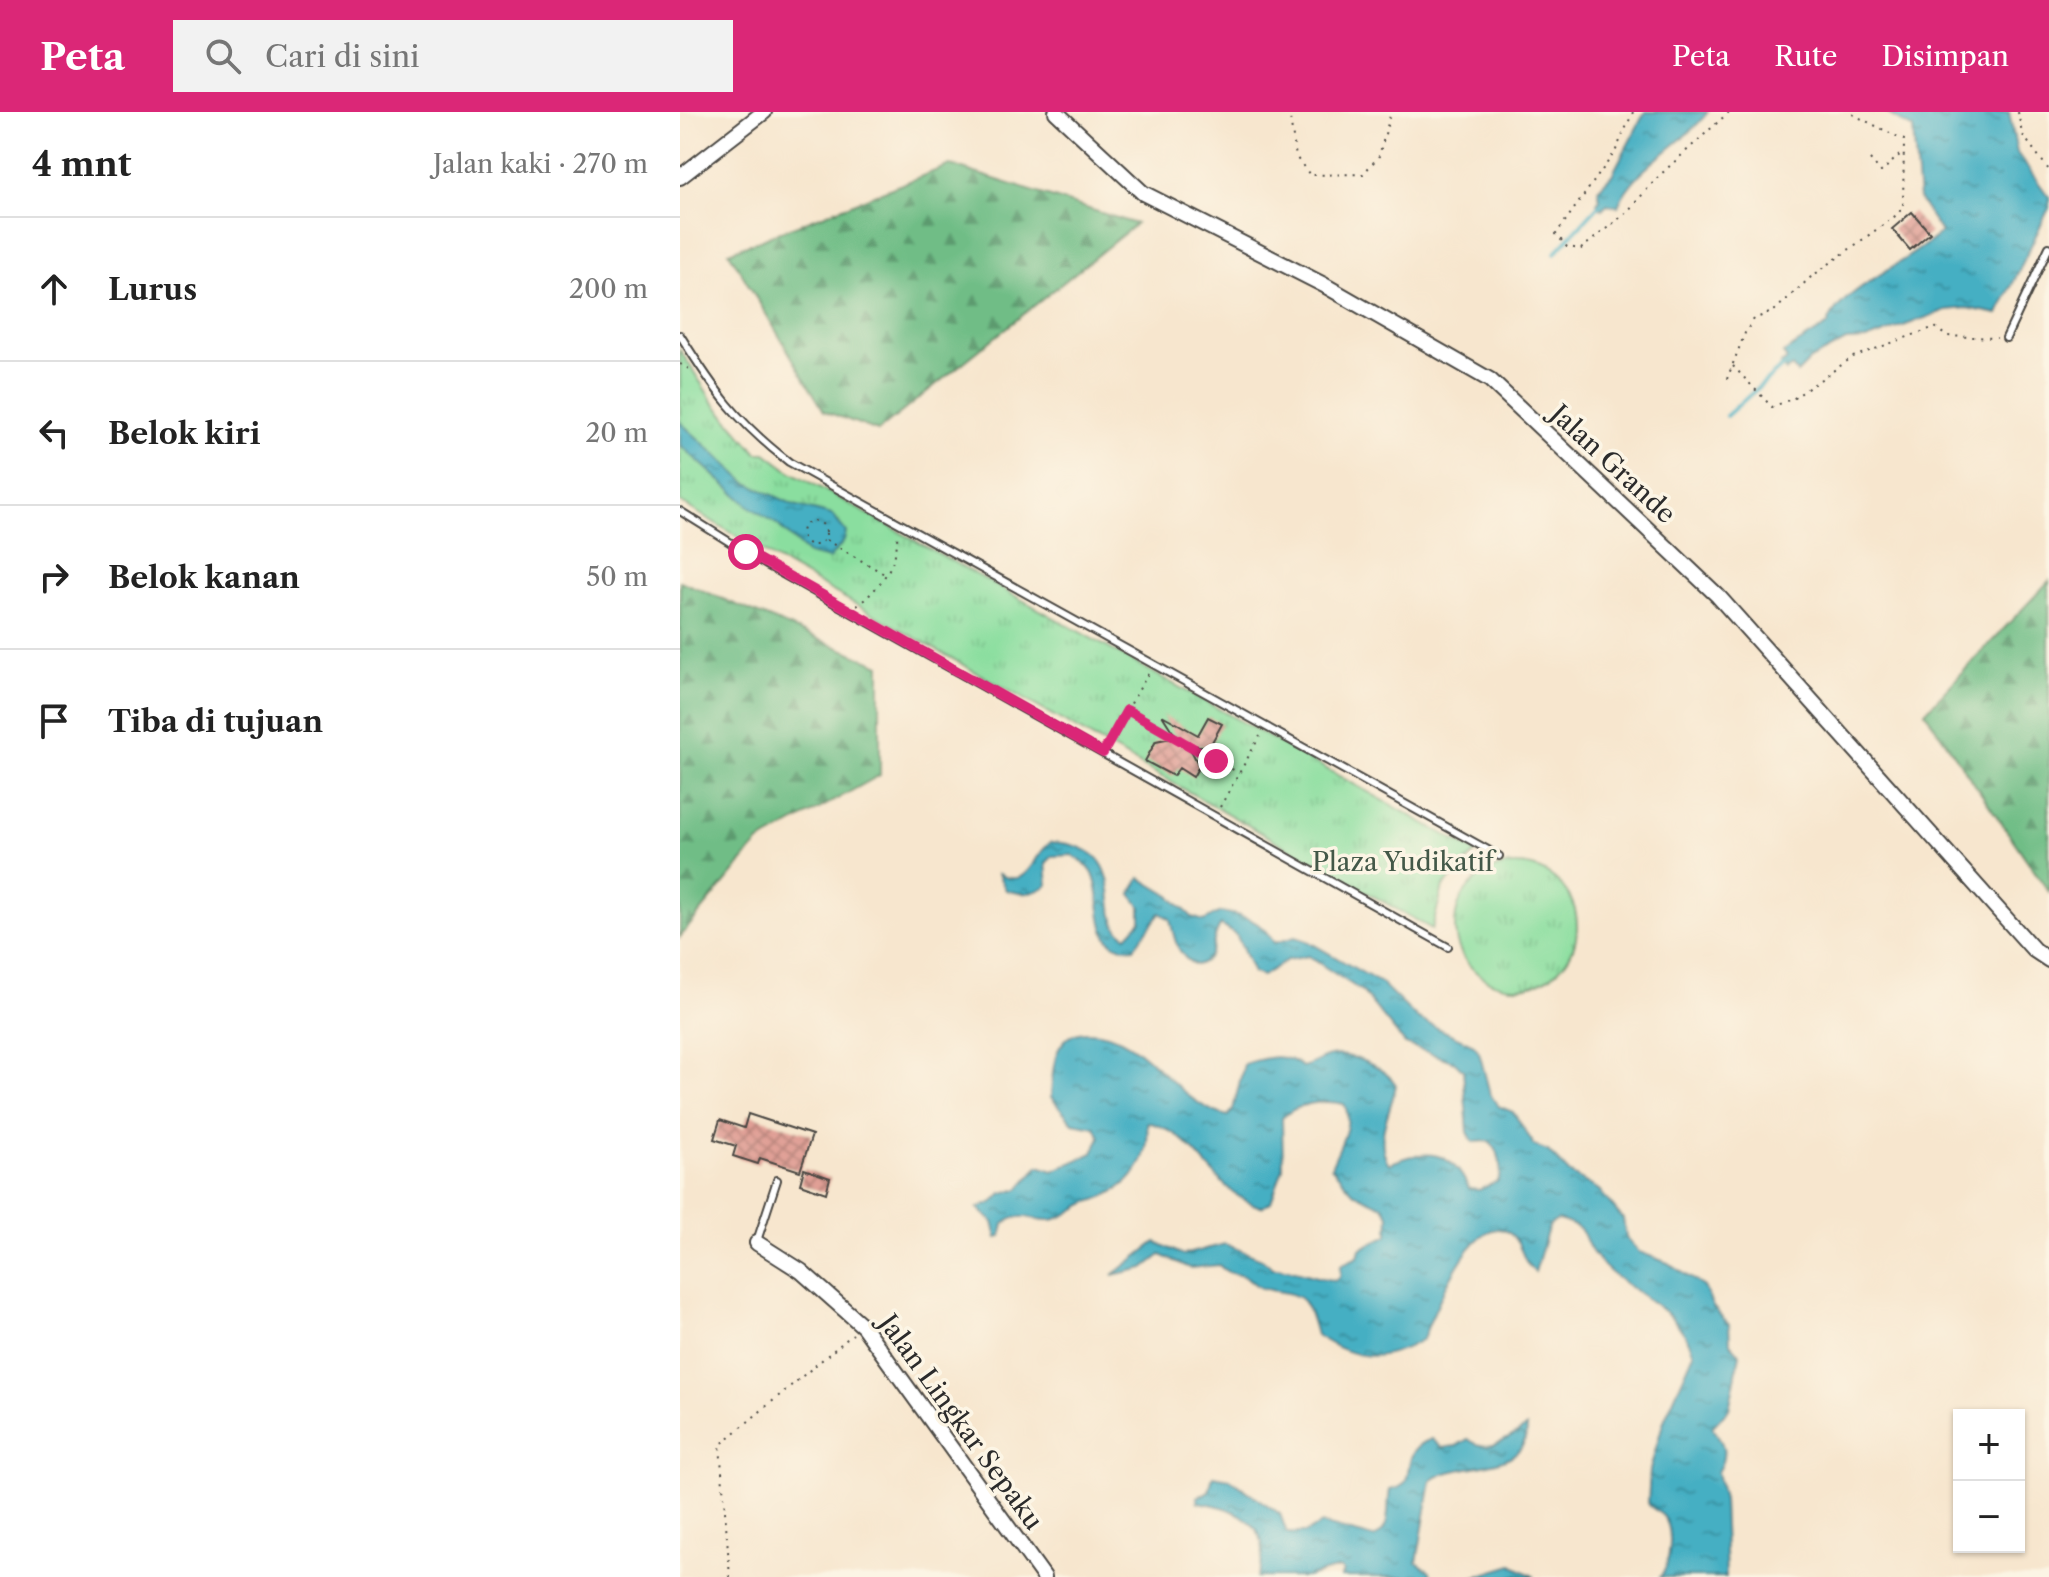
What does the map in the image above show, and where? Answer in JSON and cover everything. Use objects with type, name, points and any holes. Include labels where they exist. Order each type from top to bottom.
[{"type":"street","points":[[680,177],[764,112]]},
{"type":"street","name":"Jalan Grande","points":[[1056,112],[1143,193],[1324,285],[1490,380],[1718,596],[2034,950],[2049,960]]},
{"type":"street","name":"Jalan Lingkar Sepaku","points":[[757,1243],[801,1271],[863,1326],[1044,1577]]},
{"type":"lane","points":[[2006,338],[2049,247]]},
{"type":"lane","points":[[680,335],[719,397],[748,431],[789,462],[1499,856]]},
{"type":"lane","points":[[680,511],[850,611],[1448,947]]},
{"type":"lane","points":[[757,1243],[777,1180]]},
{"type":"path","points":[[1289,112],[1296,157],[1310,175],[1363,174],[1379,156],[1391,112]]},
{"type":"path","points":[[1633,112],[1615,152],[1556,234],[1567,247],[1581,249],[1626,213],[1660,175],[1729,112]]},
{"type":"path","points":[[1727,379],[1754,319],[1774,311],[1811,277],[1898,214],[1903,206],[1904,140],[1849,112]]},
{"type":"path","points":[[2018,112],[2022,134],[2049,170]]},
{"type":"path","points":[[1870,159],[1881,172],[1904,150]]},
{"type":"path","points":[[1732,365],[1772,407],[1794,398],[1853,357],[1935,327],[1946,336],[2006,338]]},
{"type":"path","points":[[825,540],[824,525],[817,521],[803,526],[802,534],[811,545],[825,540],[886,575]]},
{"type":"path","points":[[850,611],[873,592],[886,575],[898,548],[896,522]]},
{"type":"path","points":[[1103,753],[1153,665]]},
{"type":"path","points":[[1127,710],[1239,773]]},
{"type":"path","points":[[1215,815],[1265,727]]},
{"type":"path","points":[[730,1577],[720,1445],[863,1326]]},
{"type":"green space","points":[[950,165],[1136,224],[878,431],[824,411],[729,252]]},
{"type":"green space","name":"Plaza Yudikatif","points":[[680,350],[713,402],[757,453],[766,453],[790,471],[1476,852],[1443,887],[1432,929],[772,557],[680,502]]},
{"type":"green space","points":[[680,581],[880,665],[880,775],[758,843],[680,937]]},
{"type":"green space","points":[[2049,581],[2049,892],[1925,712]]},
{"type":"green space","points":[[1516,865],[1539,870],[1559,883],[1572,903],[1577,926],[1572,949],[1559,969],[1539,982],[1516,987],[1493,982],[1473,969],[1460,949],[1455,926],[1460,903],[1473,883],[1493,870]]},
{"type":"water","points":[[1645,112],[1708,112],[1635,179],[1618,206],[1607,204],[1602,209],[1597,203],[1600,199],[1598,189],[1612,175]]},
{"type":"water","points":[[1885,112],[2009,112],[2017,153],[2049,197],[2049,208],[1998,314],[1967,308],[1946,310],[1866,340],[1846,341],[1810,360],[1797,373],[1792,367],[1786,371],[1781,364],[1787,360],[1783,353],[1828,325],[1845,300],[1941,232],[1919,199],[1913,129]]},
{"type":"water","points":[[680,422],[747,483],[794,505],[832,515],[846,532],[844,541],[829,559],[808,554],[778,525],[749,506],[680,445]]},
{"type":"water","points":[[1051,842],[1078,847],[1096,857],[1105,870],[1117,928],[1127,936],[1141,921],[1141,907],[1131,894],[1140,878],[1170,896],[1192,917],[1204,921],[1220,912],[1238,915],[1258,924],[1274,943],[1295,937],[1309,942],[1382,984],[1418,1019],[1474,1045],[1479,1052],[1490,1094],[1498,1106],[1513,1112],[1535,1146],[1548,1151],[1570,1174],[1599,1190],[1623,1219],[1626,1238],[1639,1252],[1668,1263],[1704,1287],[1713,1307],[1729,1325],[1730,1343],[1740,1354],[1729,1409],[1712,1427],[1723,1449],[1723,1460],[1717,1472],[1723,1500],[1726,1577],[1660,1577],[1669,1556],[1670,1538],[1667,1522],[1648,1504],[1650,1470],[1663,1423],[1694,1353],[1675,1321],[1609,1270],[1596,1257],[1577,1227],[1558,1220],[1549,1225],[1535,1272],[1527,1264],[1517,1241],[1508,1232],[1495,1229],[1482,1236],[1456,1268],[1423,1339],[1382,1355],[1356,1354],[1330,1344],[1316,1335],[1308,1310],[1299,1298],[1261,1288],[1246,1277],[1219,1265],[1190,1268],[1161,1255],[1144,1268],[1113,1275],[1156,1242],[1183,1255],[1225,1244],[1262,1259],[1273,1268],[1335,1280],[1340,1276],[1341,1265],[1358,1257],[1360,1249],[1388,1235],[1389,1215],[1383,1206],[1353,1192],[1331,1167],[1347,1128],[1344,1104],[1311,1104],[1295,1109],[1282,1118],[1283,1168],[1271,1202],[1261,1207],[1244,1200],[1230,1189],[1180,1138],[1165,1128],[1147,1122],[1141,1163],[1126,1183],[1055,1219],[1021,1217],[1010,1220],[1004,1224],[1001,1237],[997,1238],[993,1222],[978,1208],[994,1202],[1002,1193],[1019,1189],[1039,1166],[1053,1171],[1093,1153],[1100,1137],[1095,1127],[1073,1123],[1051,1097],[1054,1064],[1061,1045],[1067,1038],[1088,1032],[1109,1035],[1127,1043],[1191,1098],[1228,1116],[1233,1110],[1244,1064],[1281,1057],[1302,1067],[1335,1055],[1355,1058],[1384,1072],[1396,1085],[1383,1135],[1389,1164],[1414,1156],[1436,1156],[1454,1166],[1469,1189],[1479,1190],[1498,1181],[1500,1171],[1500,1160],[1493,1145],[1489,1141],[1473,1142],[1468,1132],[1463,1070],[1455,1062],[1405,1044],[1363,992],[1308,956],[1287,960],[1262,976],[1253,973],[1237,936],[1221,925],[1208,958],[1196,965],[1180,952],[1170,919],[1160,913],[1134,948],[1120,947],[1110,941],[1105,932],[1092,872],[1072,855],[1053,856],[1046,863],[1048,885],[1028,893],[1006,890],[998,874],[1009,878],[1023,875]]},
{"type":"water","points":[[1527,1427],[1524,1442],[1516,1453],[1503,1460],[1443,1474],[1431,1481],[1417,1562],[1430,1571],[1431,1577],[1341,1577],[1343,1571],[1339,1568],[1306,1577],[1257,1577],[1263,1546],[1252,1524],[1229,1510],[1198,1502],[1197,1497],[1209,1492],[1213,1476],[1230,1479],[1280,1514],[1287,1533],[1305,1533],[1321,1524],[1374,1538],[1386,1523],[1390,1490],[1405,1482],[1410,1460],[1420,1445],[1432,1439],[1442,1448],[1456,1446],[1468,1439],[1483,1446],[1498,1444]]},
{"type":"water","points":[[1512,1565],[1535,1577],[1473,1577]]},
{"type":"building","points":[[1912,212],[1930,233],[1910,250],[1892,229]]},
{"type":"building","points":[[1162,715],[1198,735],[1208,717],[1222,724],[1212,742],[1219,746],[1189,746],[1199,766],[1193,777],[1179,768],[1173,776],[1145,761],[1156,741],[1176,737]]},
{"type":"building","points":[[748,1114],[812,1135],[800,1171],[760,1158],[758,1164],[733,1156],[736,1146],[714,1139],[720,1120],[744,1128]]},
{"type":"building","points":[[804,1169],[830,1178],[826,1193],[800,1184]]},
{"type":"waterway","points":[[1555,253],[1599,205]]},
{"type":"waterway","points":[[1726,416],[1783,366]]},
{"type":"route","points":[[746,552],[1103,753],[1127,710],[1216,761]]}]
